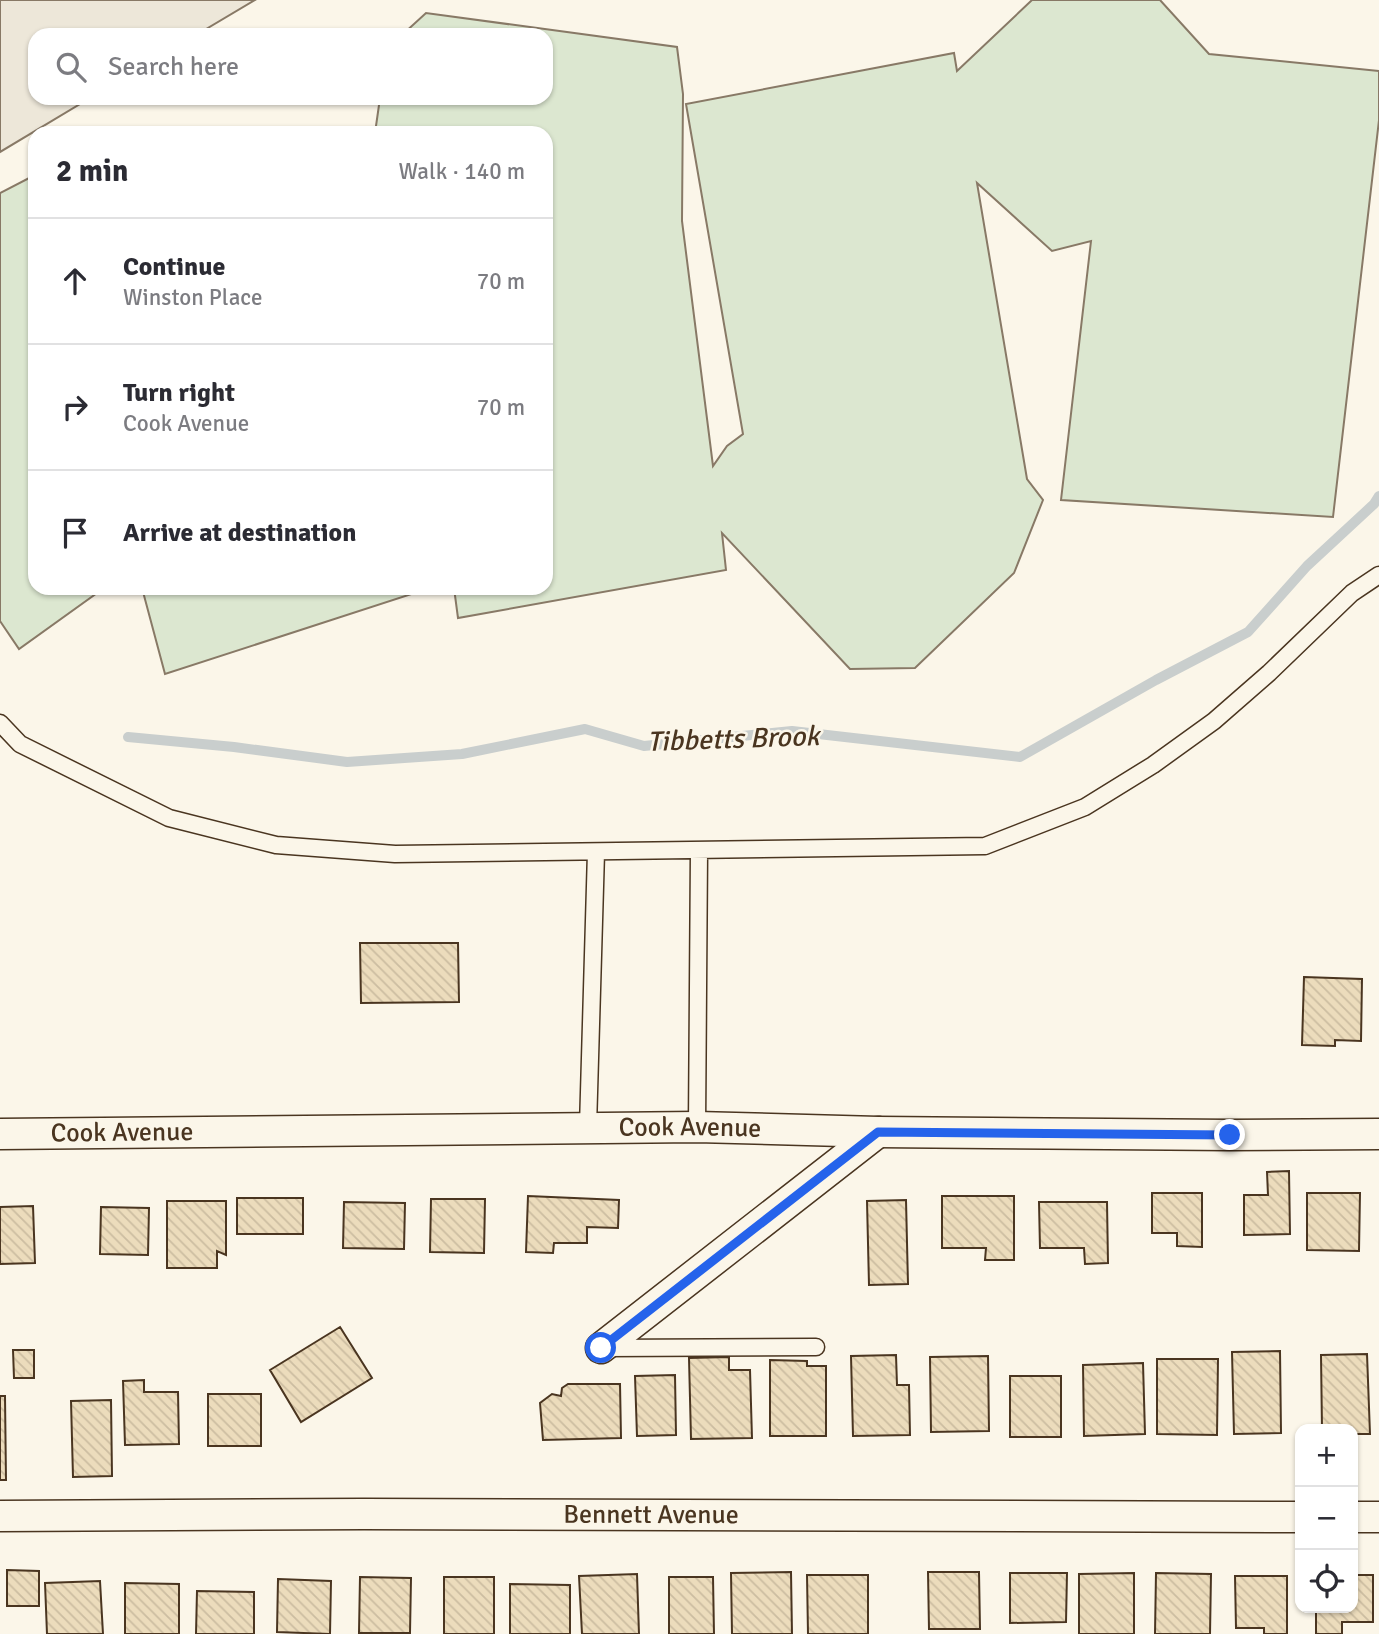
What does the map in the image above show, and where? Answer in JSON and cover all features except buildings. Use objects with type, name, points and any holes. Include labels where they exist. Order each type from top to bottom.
[{"type":"street","name":"Cook Avenue","points":[[0,1134],[588,1127],[1216,1135],[1379,1134]]},
{"type":"street","points":[[601,1348],[878,1132]]},
{"type":"street","name":"Bennett Avenue","points":[[0,1516],[377,1514],[1295,1517]]},
{"type":"street","points":[[1358,1517],[1379,1517]]},
{"type":"lane","points":[[0,723],[20,744],[169,818],[276,845],[395,854],[985,846],[1085,807],[1153,765],[1214,721],[1269,673],[1352,593],[1379,575]]},
{"type":"lane","points":[[696,1127],[699,851]]},
{"type":"lane","points":[[588,1127],[596,852]]},
{"type":"lane","points":[[601,1348],[816,1347]]},
{"type":"green space","points":[[1032,0],[1160,0],[1209,54],[1379,71],[1379,120],[1333,517],[1061,500],[1091,241],[1052,251],[977,183],[1027,479],[1043,500],[1014,573],[915,668],[850,669],[722,533],[726,570],[458,618],[455,595],[553,595],[553,126],[376,126],[379,105],[553,105],[553,30],[677,47],[683,94],[682,221],[713,466],[727,446],[743,434],[686,104],[954,53],[957,71]]},
{"type":"green space","points":[[426,13],[537,28],[410,28]]},
{"type":"green space","points":[[28,179],[28,595],[94,595],[19,649],[0,621],[0,193]]},
{"type":"green space","points":[[144,595],[409,595],[165,674]]},
{"type":"shaded area","points":[[0,0],[255,0],[208,28],[28,28],[28,105],[78,105],[43,126],[28,126],[28,135],[0,152]]},
{"type":"waterway","name":"Tibbetts Brook","points":[[128,737],[347,762],[462,754],[585,729],[644,746],[792,731],[1020,757],[1156,680],[1248,632],[1307,566],[1374,504],[1379,496]]},
{"type":"route","points":[[601,1348],[878,1132],[1230,1135]]}]
